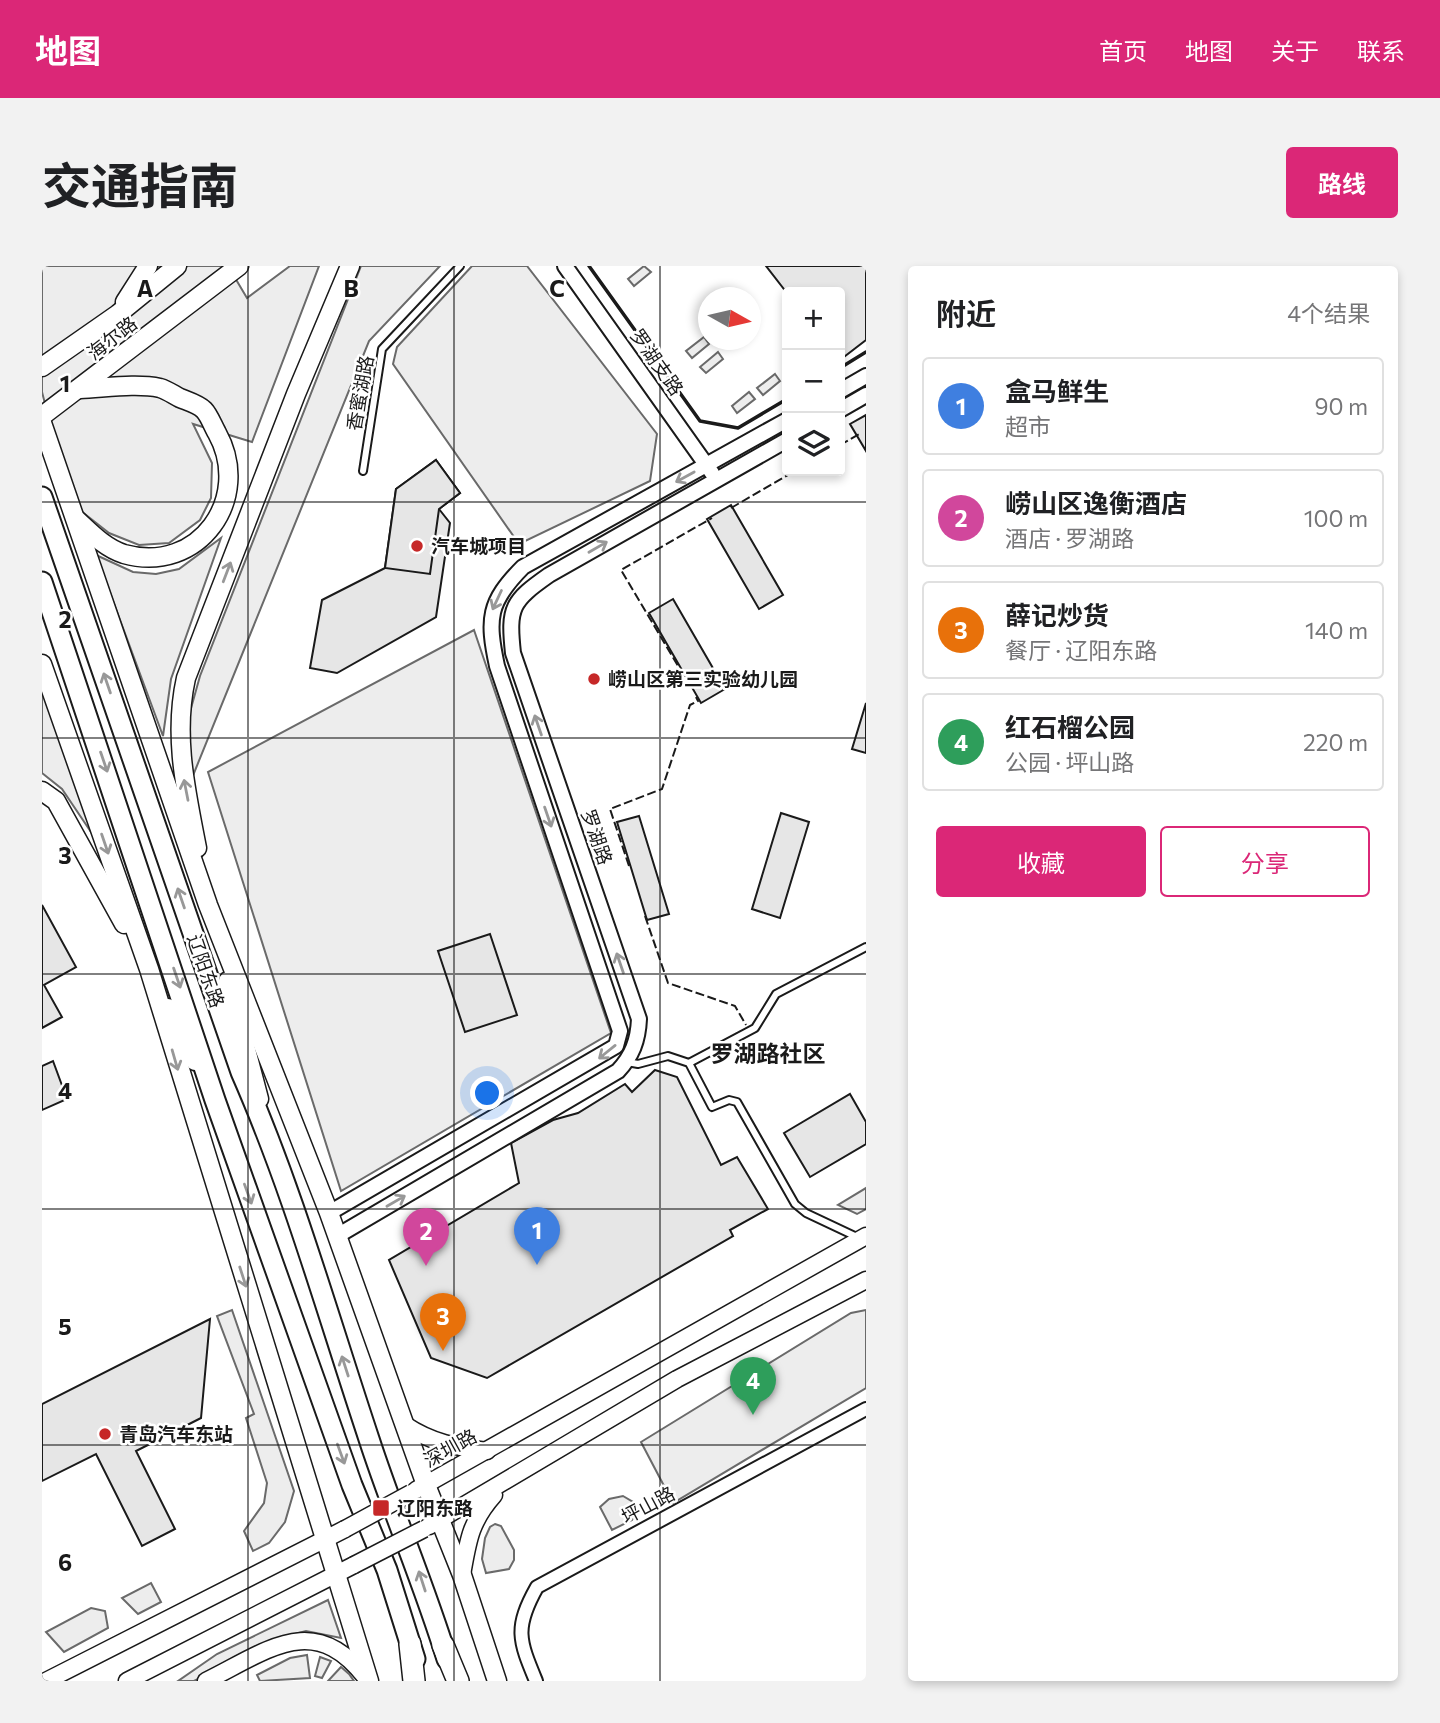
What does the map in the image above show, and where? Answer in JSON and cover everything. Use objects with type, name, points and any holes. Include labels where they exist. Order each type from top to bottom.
[{"type":"highway","name":"辽阳东路","points":[[42,497],[241,1072],[270,1138],[380,1472],[412,1553],[443,1645]]},
{"type":"highway","name":"辽阳东路","points":[[42,582],[215,1100],[352,1485],[387,1570],[422,1681]]},
{"type":"highway","points":[[410,1644],[414,1681]]},
{"type":"highway","points":[[443,1645],[456,1681]]},
{"type":"main road","points":[[118,314],[148,266]]},
{"type":"main road","name":"海尔路","points":[[42,366],[118,314],[177,266]]},
{"type":"main road","name":"海尔路","points":[[42,416],[239,266]]},
{"type":"main road","points":[[270,1138],[208,905],[180,759],[180,705],[186,678],[296,394],[350,266]]},
{"type":"main road","points":[[75,518],[101,542],[123,553],[147,558],[171,555],[191,547],[209,532],[223,508],[230,484],[225,448],[204,410],[161,388],[80,389]]},
{"type":"main road","name":"辽阳东路","points":[[42,424],[208,905],[329,1213],[405,1425],[418,1489],[442,1520],[497,1681]]},
{"type":"main road","points":[[42,664],[149,969],[369,1681]]},
{"type":"main road","points":[[42,791],[56,801],[149,969],[215,1100]]},
{"type":"main road","name":"深圳路","points":[[46,1681],[345,1529],[864,1241]]},
{"type":"main road","points":[[127,1681],[442,1520],[677,1379],[866,1280]]},
{"type":"main road","points":[[405,1425],[427,1440],[451,1447],[487,1451]]},
{"type":"main road","points":[[462,1576],[469,1535],[477,1515],[502,1486]]},
{"type":"main road","points":[[206,1681],[278,1646],[310,1640],[338,1648],[369,1681]]},
{"type":"street","name":"罗湖支路","points":[[565,266],[716,480]]},
{"type":"street","points":[[845,388],[866,376]]},
{"type":"street","points":[[845,407],[866,395]]},
{"type":"street","points":[[329,1213],[616,1046],[620,1031],[497,666],[489,630],[493,604],[504,586],[523,567],[782,423]]},
{"type":"street","name":"罗湖路","points":[[627,1062],[638,1035],[639,1019],[513,653],[509,620],[521,595],[549,575],[782,443]]},
{"type":"street","points":[[337,1236],[618,1071],[627,1062]]},
{"type":"street","name":"坪山路","points":[[536,1681],[520,1642],[524,1609],[537,1587],[866,1409]]},
{"type":"lane","name":"香蜜湖路","points":[[363,471],[383,349],[460,266]]},
{"type":"lane","points":[[689,1063],[755,1028],[776,994],[866,947]]},
{"type":"lane","points":[[627,1062],[638,1064],[668,1056],[689,1063],[712,1107],[729,1100],[737,1102],[795,1205],[864,1241]]},
{"type":"shaded area","points":[[42,266],[228,266],[247,298],[290,266],[319,266],[252,442],[193,424],[212,463],[211,498],[200,520],[169,543],[139,545],[109,533],[81,511],[54,439],[42,392]]},
{"type":"shaded area","points":[[361,266],[440,266],[369,341],[192,778],[188,719],[200,676]]},
{"type":"shaded area","points":[[472,266],[527,266],[657,434],[650,481],[519,544],[393,364],[397,347]]},
{"type":"shaded area","points":[[644,266],[651,272],[634,286],[628,279]]},
{"type":"shaded area","points":[[698,342],[698,350],[702,350],[692,358],[686,351]]},
{"type":"shaded area","points":[[718,352],[723,359],[706,373],[700,367]]},
{"type":"shaded area","points":[[775,374],[780,381],[763,395],[757,388]]},
{"type":"shaded area","points":[[749,392],[755,399],[737,413],[732,406]]},
{"type":"shaded area","points":[[221,538],[171,679],[163,736],[96,555],[133,572],[156,574],[179,569]]},
{"type":"shaded area","points":[[474,630],[611,1033],[341,1191],[208,772]]},
{"type":"shaded area","points":[[42,684],[95,838],[62,789],[42,773]]},
{"type":"shaded area","points":[[866,1188],[866,1209],[857,1214],[838,1205]]},
{"type":"shaded area","points":[[232,1310],[294,1491],[285,1522],[269,1543],[253,1551],[244,1531],[264,1503],[267,1483],[246,1418],[254,1414],[217,1316]]},
{"type":"shaded area","points":[[866,1310],[866,1388],[673,1503],[641,1442],[851,1313]]},
{"type":"shaded area","points":[[623,1496],[633,1502],[636,1513],[632,1520],[612,1530],[600,1507],[609,1499]]},
{"type":"shaded area","points":[[495,1524],[501,1526],[514,1550],[514,1560],[509,1569],[486,1573],[482,1559],[485,1538],[490,1527]]},
{"type":"shaded area","points":[[151,1583],[161,1602],[138,1614],[122,1598]]},
{"type":"shaded area","points":[[328,1600],[341,1638],[306,1631],[283,1637],[194,1681],[178,1681],[217,1654]]},
{"type":"shaded area","points":[[91,1608],[105,1611],[108,1628],[64,1652],[46,1632]]},
{"type":"shaded area","points":[[307,1655],[310,1678],[260,1681],[257,1675],[290,1658]]},
{"type":"shaded area","points":[[320,1657],[331,1661],[322,1678],[315,1676]]},
{"type":"shaded area","points":[[341,1667],[354,1681],[328,1681]]},
{"type":"building","points":[[766,266],[866,266],[866,340],[845,356],[845,287],[782,287]]},
{"type":"building","points":[[866,415],[866,451],[850,424]]},
{"type":"building","name":"汽车城项目","points":[[436,460],[460,493],[439,509],[450,523],[436,617],[337,673],[310,668],[322,600],[385,568],[396,489]]},
{"type":"building","points":[[436,460],[460,493],[439,509],[430,574],[385,568],[396,489]]},
{"type":"building","points":[[731,505],[783,595],[759,609],[707,519]]},
{"type":"building","points":[[673,599],[725,689],[701,703],[649,613]]},
{"type":"building","points":[[866,703],[866,753],[852,749]]},
{"type":"building","points":[[781,813],[809,822],[780,918],[752,909]]},
{"type":"building","points":[[639,816],[669,914],[647,920],[617,822]]},
{"type":"building","points":[[42,905],[76,967],[44,985],[62,1017],[42,1028]]},
{"type":"building","points":[[490,934],[517,1015],[465,1032],[438,951]]},
{"type":"building","points":[[53,1061],[67,1099],[42,1110],[42,1066]]},
{"type":"building","points":[[655,1070],[677,1077],[721,1165],[737,1157],[768,1209],[730,1230],[733,1236],[487,1378],[431,1358],[389,1260],[519,1183],[511,1143],[553,1120],[578,1113],[625,1084],[632,1092]]},
{"type":"building","points":[[850,1094],[866,1122],[866,1144],[810,1177],[784,1133]]},
{"type":"building","name":"青岛汽车东站","points":[[210,1319],[201,1418],[136,1451],[175,1529],[142,1546],[96,1454],[42,1481],[42,1404]]},
{"type":"fence","points":[[845,442],[861,433]]},
{"type":"fence","points":[[731,508],[786,476]]},
{"type":"fence","points":[[684,676],[621,570],[712,518]]},
{"type":"fence","points":[[629,866],[610,809],[662,789],[690,705],[698,701],[696,697]]},
{"type":"fence","points":[[645,916],[668,983],[735,1006],[746,1025]]},
{"type":"wall","points":[[589,266],[700,421],[738,428],[782,402]]},
{"type":"wall","points":[[845,365],[866,352]]},
{"type":"place","name":"汽车城项目","points":[[417,546]]},
{"type":"place","name":"崂山区第三实验幼儿园","points":[[594,679]]},
{"type":"place","name":"盒马鲜生","points":[[537,1265]]},
{"type":"place","name":"崂山区逸衡酒店","points":[[426,1266]]},
{"type":"place","name":"薛记炒货","points":[[443,1351]]},
{"type":"place","name":"红石榴公园","points":[[753,1415]]},
{"type":"place","name":"青岛汽车东站","points":[[105,1434]]},
{"type":"place","name":"辽阳东路","points":[[381,1508]]},
{"type":"district","name":"罗湖路社区","points":[[768,1054]]}]
